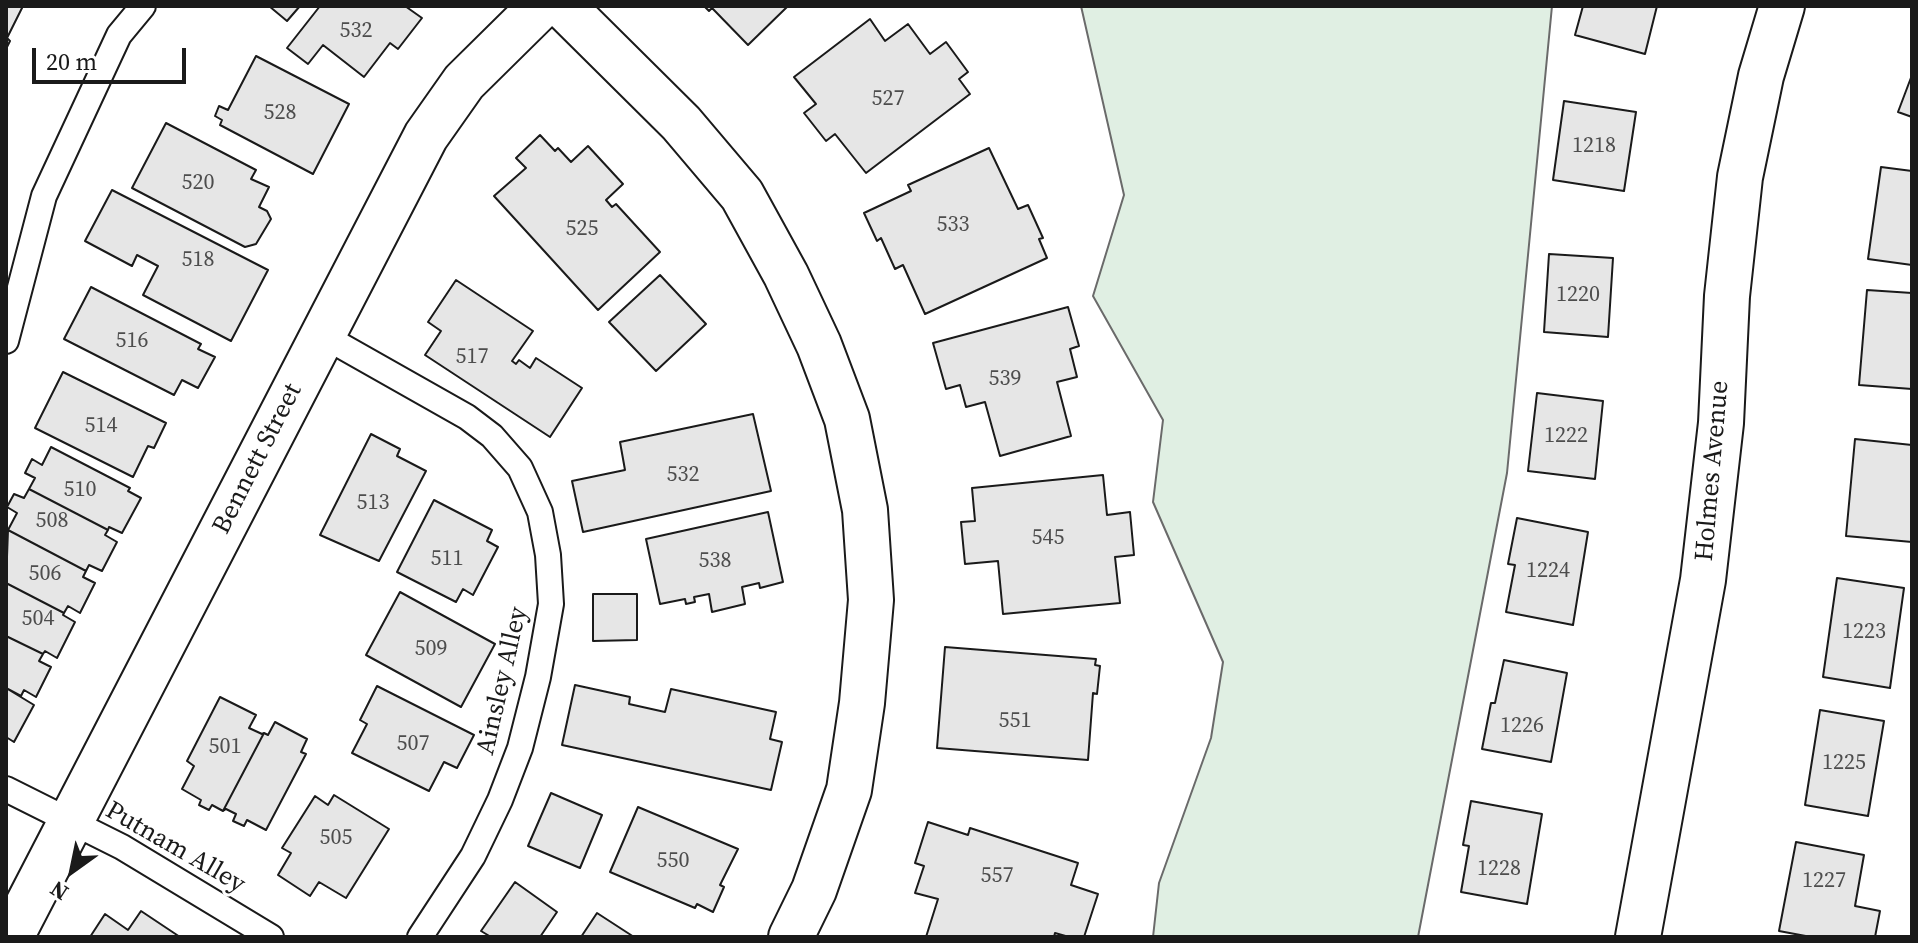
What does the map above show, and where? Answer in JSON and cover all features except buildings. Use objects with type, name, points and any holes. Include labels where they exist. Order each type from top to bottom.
[{"type":"street","name":"Bennett Street","points":[[11,937],[426,136],[464,82],[541,6]]},
{"type":"street","points":[[563,6],[681,123],[742,195],[786,275],[819,345],[847,419],[865,510],[871,600],[862,703],[849,790],[814,890],[791,937]]},
{"type":"street","name":"Holmes Avenue","points":[[1638,937],[1703,580],[1721,423],[1727,296],[1740,177],[1761,76],[1782,6]]},
{"type":"lane","points":[[6,341],[44,196],[119,35],[143,6]]},
{"type":"lane","name":"Ainsley Alley","points":[[322,335],[467,417],[492,436],[520,468],[540,512],[548,555],[551,604],[538,677],[520,748],[500,800],[473,856],[420,937]]},
{"type":"lane","name":"Putnam Alley","points":[[6,789],[122,847],[271,937]]},
{"type":"green space","points":[[1081,6],[1552,6],[1507,473],[1418,937],[1153,937],[1159,883],[1211,738],[1223,662],[1153,502],[1163,420],[1093,296],[1124,195]]}]
